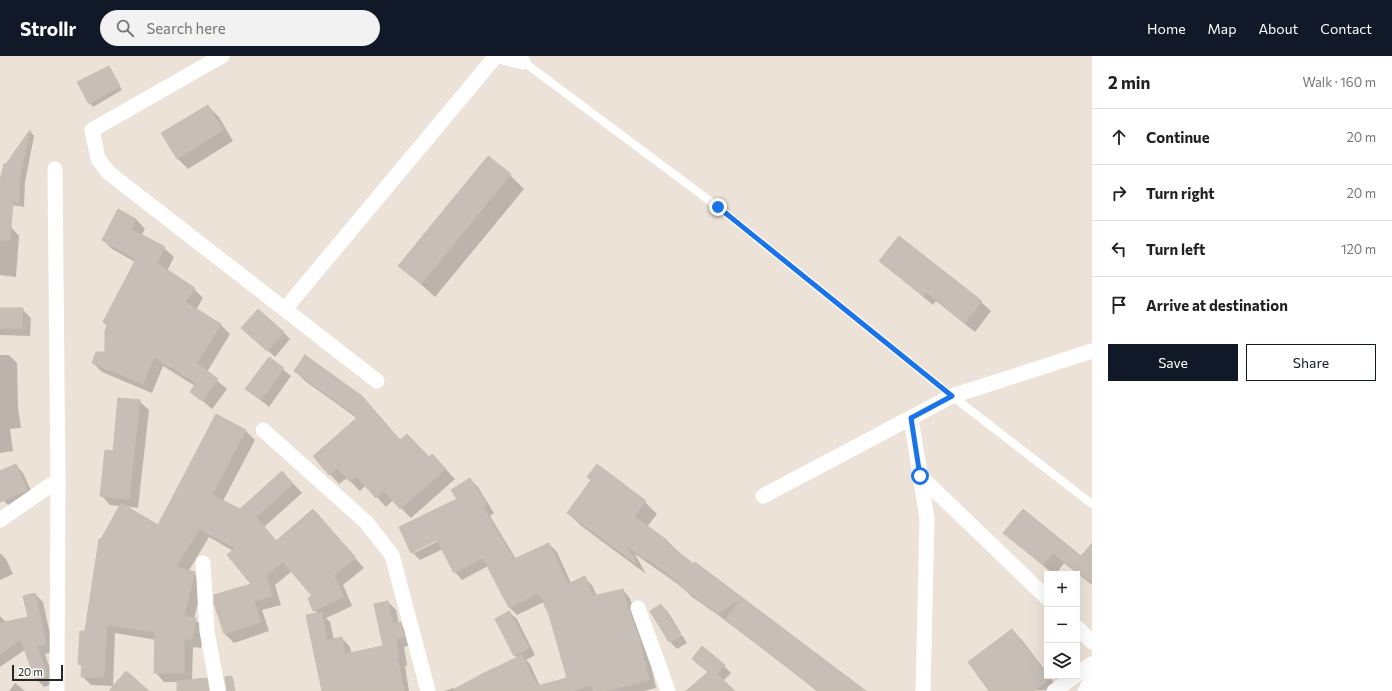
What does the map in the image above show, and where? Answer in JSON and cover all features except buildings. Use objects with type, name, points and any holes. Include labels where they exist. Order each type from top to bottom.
[{"type":"street","points":[[222,56],[92,130],[98,159],[109,173],[377,381]]},
{"type":"street","points":[[285,309],[498,56],[521,59]]},
{"type":"street","points":[[55,170],[58,480],[57,691]]},
{"type":"street","points":[[763,496],[952,396],[1092,351]]},
{"type":"street","points":[[911,418],[927,519],[923,691]]},
{"type":"street","points":[[263,430],[366,522],[392,555],[428,691]]},
{"type":"street","points":[[920,476],[1044,595]]},
{"type":"street","points":[[0,520],[58,480]]},
{"type":"street","points":[[203,563],[207,631],[218,691]]},
{"type":"street","points":[[638,608],[668,691]]},
{"type":"street","points":[[1080,630],[1092,642]]},
{"type":"street","points":[[1080,672],[1092,664]]},
{"type":"street","points":[[1084,691],[1092,678]]},
{"type":"street","points":[[1054,691],[1070,679]]},
{"type":"lane","points":[[521,59],[718,207],[952,396],[1092,504]]},
{"type":"route","points":[[718,207],[952,396],[911,418],[920,476]]}]
